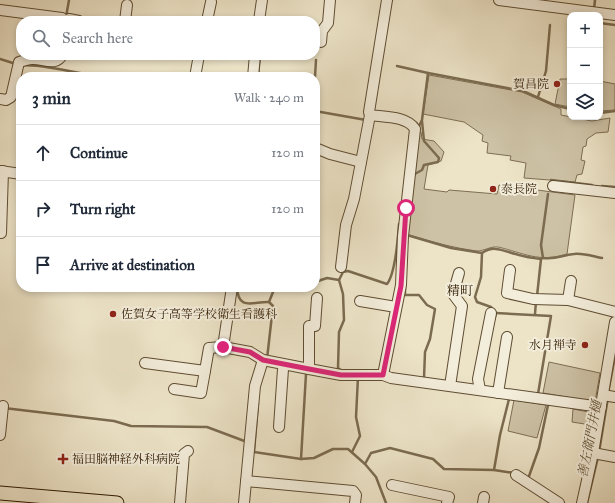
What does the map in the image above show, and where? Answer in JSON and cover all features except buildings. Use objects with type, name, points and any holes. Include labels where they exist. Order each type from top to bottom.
[{"type":"main road","points":[[0,493],[49,500],[117,503]]},
{"type":"street","points":[[260,16],[262,0]]},
{"type":"street","points":[[321,42],[322,31],[328,23],[330,0]]},
{"type":"street","points":[[341,267],[346,225],[354,199],[370,119],[369,112],[387,0]]},
{"type":"street","points":[[499,0],[530,2],[615,15]]},
{"type":"street","points":[[208,16],[211,2]]},
{"type":"street","points":[[126,16],[128,5]]},
{"type":"street","points":[[0,10],[39,16]]},
{"type":"street","points":[[17,72],[19,64],[29,60]]},
{"type":"street","points":[[196,72],[198,60]]},
{"type":"street","points":[[253,72],[255,60]]},
{"type":"street","points":[[0,99],[6,100],[11,97],[16,76]]},
{"type":"street","points":[[370,119],[406,121],[412,123],[415,129],[403,236],[401,280],[383,375]]},
{"type":"street","points":[[320,150],[361,162]]},
{"type":"street","points":[[1,233],[2,171],[16,173]]},
{"type":"street","points":[[553,186],[615,193]]},
{"type":"street","points":[[510,270],[507,293],[536,299],[568,300],[615,312]]},
{"type":"street","points":[[450,386],[462,306],[453,294],[459,273]]},
{"type":"street","points":[[568,300],[571,280]]},
{"type":"street","points":[[223,347],[231,292]]},
{"type":"street","points":[[309,369],[309,326],[315,326],[317,298]]},
{"type":"street","points":[[360,301],[396,307]]},
{"type":"street","points":[[480,390],[478,380],[491,313]]},
{"type":"street","points":[[582,503],[597,453],[601,407],[608,396],[615,324]]},
{"type":"street","points":[[498,393],[507,337]]},
{"type":"street","points":[[174,389],[201,393],[209,348],[223,347],[250,352],[266,361],[309,369],[358,375],[383,375],[391,378],[601,407]]},
{"type":"street","points":[[244,503],[255,386],[266,361]]},
{"type":"street","points":[[145,363],[205,370]]},
{"type":"street","points":[[279,427],[283,369]]},
{"type":"street","points":[[0,435],[3,408]]},
{"type":"street","points":[[180,503],[184,454],[188,451]]},
{"type":"street","points":[[597,453],[615,457]]},
{"type":"street","points":[[516,474],[546,499],[559,503]]},
{"type":"street","points":[[246,481],[353,491],[356,495],[356,503]]},
{"type":"street","points":[[392,485],[449,497],[447,503]]},
{"type":"shaded area","points":[[429,75],[522,92],[561,109],[561,115],[567,116],[567,120],[592,121],[610,118],[608,132],[596,133],[587,139],[586,146],[583,147],[581,160],[585,161],[582,174],[577,175],[575,182],[524,178],[526,163],[510,160],[511,156],[487,153],[488,143],[482,141],[483,135],[464,122],[423,114]]},
{"type":"shaded area","points":[[560,79],[567,79],[567,106],[555,104]]},
{"type":"shaded area","points":[[603,82],[615,84],[615,110],[603,111]]},
{"type":"shaded area","name":"泰長院","points":[[417,132],[421,132],[422,139],[434,141],[444,152],[441,161],[428,165],[424,189],[447,192],[449,190],[497,194],[499,185],[575,195],[567,254],[548,258],[532,256],[498,247],[477,251],[468,250],[432,242],[406,234]]},
{"type":"shaded area","points":[[549,362],[600,373],[595,402],[543,393]]},
{"type":"shaded area","points":[[514,400],[546,405],[537,438],[508,431]]},
{"type":"shaded area","points":[[573,409],[594,413],[591,425],[572,422]]},
{"type":"waterway","points":[[66,16],[69,0]]},
{"type":"waterway","name":"善左衛門井樋","points":[[594,9],[595,0]]},
{"type":"waterway","name":"善左衛門井樋","points":[[603,23],[615,25]]},
{"type":"waterway","points":[[538,97],[546,71],[550,25]]},
{"type":"waterway","points":[[0,59],[16,64]]},
{"type":"waterway","points":[[258,72],[260,60]]},
{"type":"waterway","points":[[315,72],[316,60]]},
{"type":"waterway","points":[[23,65],[34,65],[75,72]]},
{"type":"waterway","points":[[397,66],[428,73]]},
{"type":"waterway","points":[[418,128],[422,120],[428,73],[523,91],[554,105],[567,108]]},
{"type":"waterway","points":[[603,113],[615,111]]},
{"type":"waterway","points":[[320,112],[366,120]]},
{"type":"waterway","points":[[413,175],[422,170],[424,165],[438,162],[439,158],[424,141],[422,121]]},
{"type":"waterway","points":[[551,180],[592,185]]},
{"type":"waterway","points":[[602,186],[615,187]]},
{"type":"waterway","points":[[537,296],[541,259],[543,258],[541,245],[548,194]]},
{"type":"waterway","points":[[342,371],[338,368],[339,332],[344,320],[343,294],[339,280],[343,272],[348,271],[387,284],[394,264],[399,224]]},
{"type":"waterway","points":[[407,235],[451,248],[482,253],[481,277],[475,297],[477,302],[491,307],[496,313],[495,317]]},
{"type":"waterway","points":[[482,253],[487,250],[496,249],[541,259]]},
{"type":"waterway","points":[[543,258],[577,254],[602,258]]},
{"type":"waterway","points":[[320,280],[327,278],[339,280]]},
{"type":"waterway","points":[[405,287],[405,295],[419,295],[427,305],[435,309],[430,339],[425,352],[424,378]]},
{"type":"waterway","points":[[238,292],[240,300],[248,304],[269,302],[273,306],[267,359]]},
{"type":"waterway","points":[[269,302],[273,292]]},
{"type":"waterway","points":[[535,314],[536,301]]},
{"type":"waterway","points":[[496,313],[551,316],[538,394],[540,394]]},
{"type":"waterway","name":"善左衛門井樋","points":[[608,393],[615,356]]},
{"type":"waterway","points":[[301,459],[306,374],[304,371]]},
{"type":"waterway","points":[[352,452],[360,436],[356,417],[358,377]]},
{"type":"waterway","name":"善左衛門井樋","points":[[599,452],[608,397]]},
{"type":"waterway","points":[[365,464],[371,453],[390,448],[433,459],[444,469],[494,470],[500,435],[509,399]]},
{"type":"waterway","points":[[258,403],[254,452],[301,459],[314,458],[333,449],[348,449],[365,464],[376,477],[386,503]]},
{"type":"waterway","points":[[528,479],[539,448],[548,405]]},
{"type":"waterway","points":[[4,408],[114,421],[131,426],[207,427],[247,442]]},
{"type":"waterway","name":"善左衛門井樋","points":[[587,503],[598,457]]},
{"type":"waterway","points":[[494,470],[514,473]]},
{"type":"place","name":"賀昌院","points":[[557,84]]},
{"type":"place","name":"泰長院","points":[[493,189]]},
{"type":"place","name":"佐賀女子高等学校衛生看護科","points":[[113,314]]},
{"type":"place","name":"水月禅寺","points":[[585,345]]},
{"type":"place","name":"福田脳神経外科病院","points":[[63,459]]},
{"type":"district","name":"精町","points":[[460,290]]},
{"type":"route","points":[[223,347],[250,352],[263,360],[341,375],[383,375],[401,286],[403,259],[402,247],[406,208]]}]
